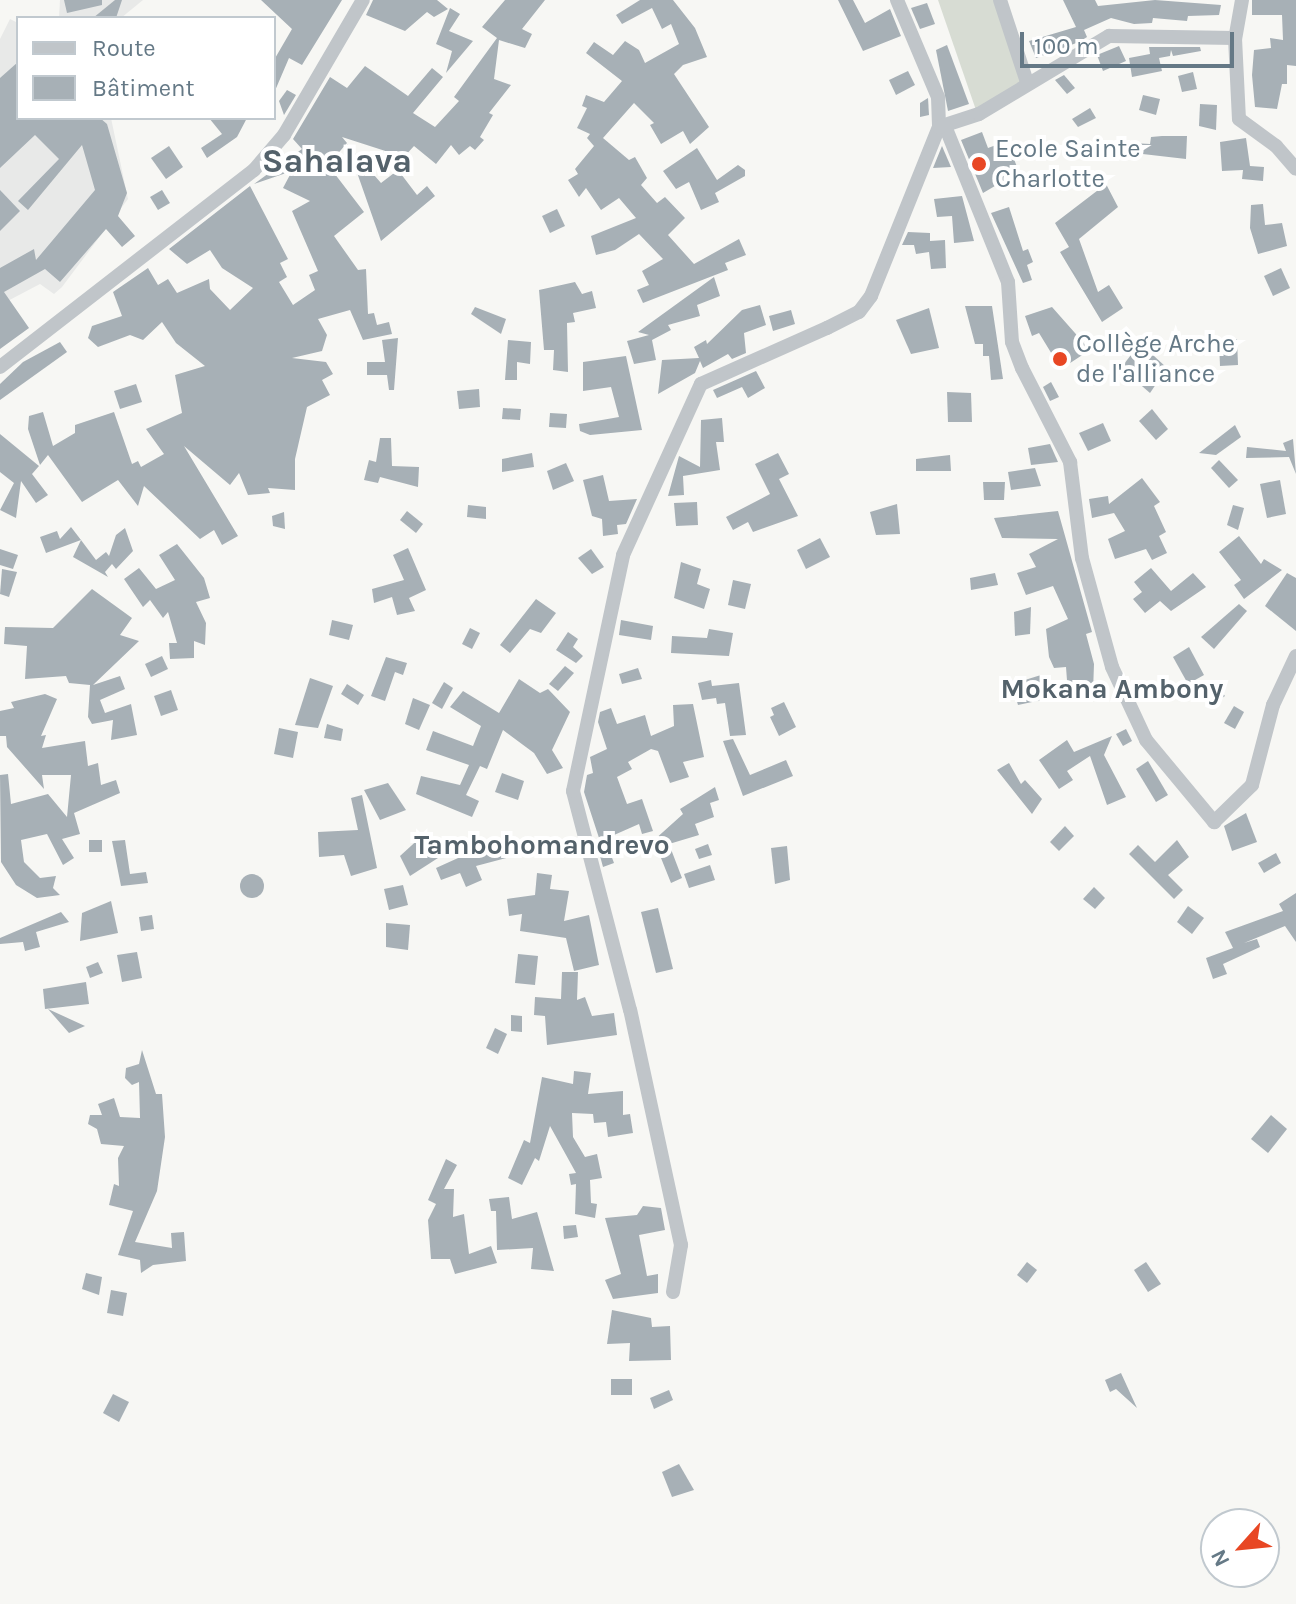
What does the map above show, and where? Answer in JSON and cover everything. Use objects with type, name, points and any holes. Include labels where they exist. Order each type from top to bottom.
[{"type":"street","points":[[0,367],[254,170],[284,135],[363,0]]},
{"type":"street","points":[[897,0],[938,97],[942,127],[1008,282],[1012,342],[1070,462],[1082,558],[1112,667],[1146,740],[1214,822],[1252,785],[1273,705],[1296,656]]},
{"type":"street","points":[[1000,0],[1027,82]]},
{"type":"street","points":[[1242,0],[1235,38],[1239,119],[1276,146],[1295,168],[1296,183]]},
{"type":"street","points":[[673,1292],[681,1245],[630,1010],[573,791],[623,555],[701,384],[859,312],[871,296],[942,127],[979,114],[1027,82],[1109,36],[1235,38]]},
{"type":"shaded area","points":[[60,0],[143,0],[123,16],[59,16]]},
{"type":"shaded area","points":[[938,0],[998,0],[1024,81],[977,113]]},
{"type":"shaded area","points":[[10,19],[16,22],[16,120],[111,120],[128,199],[54,294],[40,284],[0,305],[0,39]]},
{"type":"building","points":[[64,0],[102,0],[102,5],[67,13]]},
{"type":"building","points":[[115,0],[122,0],[117,16],[95,16]]},
{"type":"building","points":[[261,0],[342,0],[302,65],[289,58],[276,88],[276,57],[292,29]]},
{"type":"building","points":[[373,0],[437,0],[448,9],[434,17],[427,12],[405,31],[366,15]]},
{"type":"building","points":[[505,0],[545,0],[522,29],[532,34],[525,48],[499,40],[494,79],[511,85],[489,113],[493,115],[480,137],[484,140],[475,150],[470,146],[459,155],[451,145],[436,164],[414,146],[404,157],[342,137],[347,143],[328,165],[364,212],[334,236],[358,270],[366,269],[368,314],[374,313],[377,325],[389,322],[392,334],[363,340],[350,310],[318,319],[327,335],[322,351],[292,358],[326,362],[333,374],[322,380],[330,395],[307,407],[295,459],[295,490],[268,488],[270,493],[248,495],[239,473],[230,485],[184,446],[238,536],[222,545],[214,530],[200,539],[144,486],[138,506],[118,480],[82,502],[48,455],[40,465],[28,429],[29,416],[43,412],[53,446],[75,433],[75,425],[114,412],[132,464],[138,461],[141,467],[164,454],[146,429],[182,413],[175,375],[205,366],[176,343],[162,322],[143,340],[130,335],[98,347],[88,338],[92,326],[122,316],[113,292],[148,268],[158,285],[168,279],[177,293],[209,279],[210,289],[230,310],[253,288],[222,268],[210,250],[187,264],[169,249],[250,186],[288,259],[280,263],[287,277],[279,282],[293,305],[315,290],[309,275],[318,271],[292,211],[310,201],[283,188],[292,171],[254,184],[302,149],[293,139],[330,77],[347,88],[365,66],[408,96],[432,68],[443,77],[413,113],[435,127],[459,101],[454,97],[497,38],[482,27]]},
{"type":"building","points":[[640,0],[673,0],[695,28],[707,57],[683,65],[674,74],[709,127],[690,144],[683,131],[661,144],[650,125],[654,123],[634,103],[603,138],[629,160],[635,157],[647,178],[641,185],[657,203],[665,197],[685,218],[668,235],[694,264],[739,239],[746,255],[725,263],[728,270],[643,303],[637,290],[649,285],[642,271],[663,259],[639,234],[615,250],[596,255],[591,236],[636,218],[619,198],[601,210],[586,188],[579,197],[568,180],[578,174],[575,169],[594,146],[587,138],[590,134],[577,128],[587,108],[582,106],[586,95],[604,102],[622,81],[586,53],[594,42],[613,55],[625,41],[639,50],[645,63],[679,44],[671,24],[662,29],[652,8],[622,24],[616,15]]},
{"type":"building","points":[[838,0],[853,0],[865,23],[890,9],[901,36],[863,51]]},
{"type":"building","points":[[1063,0],[1095,0],[1098,6],[1155,0],[1221,5],[1219,15],[1188,16],[1187,21],[1153,18],[1152,23],[1134,24],[1111,18],[1084,30],[1087,37],[1079,42],[1036,58],[1029,41],[1076,27]]},
{"type":"building","points":[[1252,0],[1296,0],[1296,66],[1287,65],[1287,84],[1282,84],[1277,109],[1255,107],[1252,75],[1254,50],[1271,48],[1270,38],[1283,40],[1282,15],[1252,15]]},
{"type":"building","points":[[927,3],[935,24],[920,29],[911,8]]},
{"type":"building","points":[[450,8],[460,14],[449,31],[473,41],[446,73],[452,51],[436,44]]},
{"type":"building","points":[[947,45],[969,104],[948,111],[936,50]]},
{"type":"building","points":[[1119,46],[1126,61],[1103,71],[1097,55]]},
{"type":"building","points":[[1149,47],[1200,47],[1201,51],[1173,56],[1171,50],[1170,56],[1159,58],[1162,71],[1132,77],[1129,58],[1150,54]]},
{"type":"building","points":[[16,64],[16,120],[102,120],[107,124],[127,193],[118,216],[135,236],[122,247],[106,229],[60,282],[45,269],[4,292],[29,328],[0,349],[0,268],[34,249],[36,260],[95,190],[82,145],[28,210],[18,201],[59,159],[35,135],[0,168],[0,78]]},
{"type":"building","points":[[908,71],[915,85],[896,95],[889,80]]},
{"type":"building","points":[[1193,72],[1197,89],[1182,92],[1178,76]]},
{"type":"building","points":[[1064,75],[1075,88],[1067,94],[1055,80]]},
{"type":"building","points":[[287,90],[296,95],[284,115],[279,101]]},
{"type":"building","points":[[1143,95],[1160,99],[1156,115],[1139,110]]},
{"type":"building","points":[[928,98],[929,115],[920,117],[920,103]]},
{"type":"building","points":[[1200,104],[1217,105],[1216,130],[1199,126]]},
{"type":"building","points":[[1090,108],[1096,118],[1078,127],[1072,119]]},
{"type":"building","points":[[211,120],[246,120],[237,137],[207,158],[201,148],[222,134]]},
{"type":"building","name":"Ecole Sainte Charlotte","points":[[982,132],[988,148],[1007,141],[1019,172],[983,193],[961,140]]},
{"type":"building","points":[[1187,136],[1186,159],[1134,153],[1134,159],[1117,159],[1113,150],[1114,142],[1150,144],[1151,137]]},
{"type":"building","points":[[1246,138],[1250,166],[1264,167],[1263,181],[1242,179],[1243,170],[1222,171],[1220,142]]},
{"type":"building","points":[[347,144],[381,183],[398,170],[417,195],[427,186],[435,196],[381,241]]},
{"type":"building","points":[[169,146],[183,167],[166,179],[151,158]]},
{"type":"building","points":[[942,146],[951,167],[933,168]]},
{"type":"building","points":[[697,148],[717,180],[738,165],[745,170],[745,176],[715,193],[719,202],[701,210],[689,182],[676,189],[663,171]]},
{"type":"building","points":[[1106,184],[1118,207],[1079,239],[1098,292],[1109,285],[1123,308],[1102,322],[1060,252],[1069,247],[1055,223]]},
{"type":"building","points":[[0,190],[20,211],[0,231]]},
{"type":"building","points":[[162,190],[170,203],[158,210],[150,197]]},
{"type":"building","points":[[962,196],[974,241],[954,243],[952,216],[937,217],[934,199]]},
{"type":"building","points":[[1263,204],[1265,225],[1282,223],[1287,246],[1258,254],[1250,228],[1251,205]]},
{"type":"building","points":[[1009,207],[1023,251],[1028,249],[1033,262],[1027,265],[1032,280],[1023,283],[991,213]]},
{"type":"building","points":[[557,209],[565,226],[550,233],[542,216]]},
{"type":"building","points":[[908,232],[930,233],[930,241],[945,240],[946,268],[931,269],[929,252],[916,254],[914,245],[902,245]]},
{"type":"building","points":[[1281,268],[1290,288],[1273,296],[1264,276]]},
{"type":"building","points":[[714,277],[720,296],[697,305],[700,316],[668,325],[671,330],[652,340],[656,360],[634,364],[627,341],[649,335],[638,332]]},
{"type":"building","points":[[575,282],[582,294],[592,291],[596,308],[573,313],[575,322],[567,323],[568,372],[553,370],[554,350],[544,350],[539,290]]},
{"type":"building","points":[[760,305],[766,325],[744,333],[746,353],[732,359],[728,354],[703,368],[700,361],[695,373],[658,394],[662,360],[699,358],[694,347],[706,340],[707,344],[742,310]]},
{"type":"building","points":[[965,306],[992,306],[1003,379],[991,380],[989,356],[983,356],[983,344],[975,344]]},
{"type":"building","points":[[475,307],[506,319],[501,334],[471,314]]},
{"type":"building","points":[[1052,307],[1090,350],[1061,369],[1039,333],[1032,336],[1025,316]]},
{"type":"building","points":[[929,308],[939,348],[911,354],[896,320]]},
{"type":"building","points":[[791,310],[795,324],[773,331],[769,316]]},
{"type":"building","points":[[398,338],[394,390],[389,390],[387,375],[367,375],[367,362],[385,362],[382,340]]},
{"type":"building","points":[[1237,339],[1238,365],[1220,366],[1219,340]]},
{"type":"building","points":[[508,340],[531,342],[530,364],[517,362],[517,380],[505,380]]},
{"type":"building","points":[[60,342],[67,352],[0,400],[0,384],[23,362]]},
{"type":"building","points":[[1140,343],[1167,368],[1150,393],[1121,368]]},
{"type":"building","points":[[626,356],[642,430],[590,435],[580,431],[579,424],[619,417],[611,387],[583,391],[583,362]]},
{"type":"building","points":[[756,371],[765,388],[748,398],[742,387],[717,398],[713,390]]},
{"type":"building","points":[[1051,382],[1059,397],[1050,401],[1043,387]]},
{"type":"building","points":[[136,384],[142,402],[120,409],[114,391]]},
{"type":"building","points":[[479,389],[480,407],[459,409],[457,391]]},
{"type":"building","points":[[947,392],[971,393],[972,422],[948,422]]},
{"type":"building","points":[[503,408],[521,409],[520,420],[502,419]]},
{"type":"building","points":[[1152,409],[1168,429],[1156,440],[1139,421]]},
{"type":"building","points":[[550,413],[567,414],[566,428],[549,427]]},
{"type":"building","points":[[722,418],[724,442],[716,442],[720,470],[683,476],[684,495],[668,496],[679,456],[700,467],[701,420]]},
{"type":"building","points":[[1103,423],[1111,441],[1088,451],[1079,433]]},
{"type":"building","points":[[1235,425],[1241,437],[1216,455],[1199,453]]},
{"type":"building","points":[[0,434],[39,466],[32,474],[48,495],[36,503],[21,481],[16,518],[0,510],[14,483],[0,472]]},
{"type":"building","points":[[380,438],[391,438],[392,466],[419,467],[418,487],[380,477],[378,483],[364,480],[369,460],[376,462]]},
{"type":"building","points":[[1293,439],[1296,474],[1289,457],[1246,458],[1247,447],[1286,451],[1283,443]]},
{"type":"building","points":[[1050,444],[1058,462],[1031,465],[1028,448]]},
{"type":"building","points":[[532,453],[534,467],[502,472],[502,459]]},
{"type":"building","points":[[778,453],[789,474],[779,479],[798,516],[753,532],[748,522],[733,530],[726,517],[770,494],[755,464]]},
{"type":"building","points":[[950,455],[951,471],[916,471],[916,459]]},
{"type":"building","points":[[1219,460],[1238,480],[1229,488],[1211,468]]},
{"type":"building","points":[[566,463],[574,481],[553,490],[547,471]]},
{"type":"building","points":[[1035,468],[1041,486],[1011,490],[1008,472]]},
{"type":"building","points":[[603,475],[609,501],[637,499],[626,524],[617,525],[618,534],[603,536],[602,519],[592,516],[583,480]]},
{"type":"building","points":[[1142,478],[1160,502],[1154,506],[1166,532],[1159,536],[1167,553],[1152,560],[1146,549],[1115,559],[1108,539],[1125,531],[1114,513],[1092,518],[1089,499],[1108,496],[1109,504]]},
{"type":"building","points":[[1280,480],[1286,514],[1267,518],[1260,484]]},
{"type":"building","points":[[983,482],[1005,482],[1004,500],[984,500]]},
{"type":"building","points":[[697,502],[698,525],[676,526],[674,503]]},
{"type":"building","points":[[897,504],[900,534],[876,535],[870,512]]},
{"type":"building","points":[[468,505],[486,507],[486,519],[467,517]]},
{"type":"building","points":[[1233,505],[1244,508],[1238,530],[1227,525]]},
{"type":"building","points":[[407,511],[423,524],[416,533],[400,520]]},
{"type":"building","points":[[1058,511],[1092,632],[1086,634],[1094,664],[1093,692],[1068,694],[1066,667],[1054,668],[1049,657],[1046,629],[1068,619],[1053,586],[1026,595],[1017,573],[1036,567],[1029,554],[1058,539],[1002,538],[994,518]]},
{"type":"building","points":[[284,512],[285,529],[273,526],[272,516]]},
{"type":"building","points":[[71,527],[81,540],[46,553],[40,537],[57,531],[60,539]]},
{"type":"building","points":[[125,528],[133,551],[116,569],[112,564],[105,572],[108,577],[73,557],[81,540],[96,560],[106,552],[109,556],[116,535]]},
{"type":"building","points":[[1239,536],[1261,564],[1264,559],[1282,570],[1244,599],[1234,585],[1241,580],[1219,552]]},
{"type":"building","points":[[820,538],[830,557],[806,569],[797,550]]},
{"type":"building","points":[[177,544],[204,578],[210,598],[196,602],[206,623],[205,645],[194,641],[194,658],[170,659],[169,643],[177,643],[168,612],[163,618],[150,600],[143,607],[124,579],[139,568],[156,589],[175,580],[159,555]]},
{"type":"building","points":[[408,548],[426,590],[409,598],[415,611],[397,615],[392,597],[374,603],[372,589],[404,580],[393,555]]},
{"type":"building","points":[[0,549],[18,555],[13,569],[0,565]]},
{"type":"building","points":[[591,549],[604,567],[592,574],[578,558]]},
{"type":"building","points":[[681,562],[701,569],[697,584],[710,589],[704,609],[674,598]]},
{"type":"building","points":[[1151,568],[1171,591],[1193,573],[1206,587],[1171,611],[1160,601],[1145,613],[1133,599],[1142,592],[1134,582]]},
{"type":"building","points":[[2,569],[17,572],[9,597],[0,594]]},
{"type":"building","points":[[995,573],[998,585],[971,590],[970,578]]},
{"type":"building","points":[[1287,573],[1296,578],[1296,631],[1265,606]]},
{"type":"building","points":[[733,580],[751,584],[745,609],[728,605]]},
{"type":"building","points":[[92,589],[132,618],[120,635],[139,641],[93,685],[120,676],[125,689],[100,700],[105,713],[131,704],[137,735],[111,740],[113,720],[92,724],[88,717],[90,685],[69,683],[66,676],[25,679],[27,646],[4,644],[5,627],[53,628]]},
{"type":"building","points":[[536,599],[556,613],[541,633],[530,629],[510,653],[500,645]]},
{"type":"building","points":[[1239,604],[1247,611],[1214,649],[1201,637]]},
{"type":"building","points":[[1031,607],[1030,634],[1015,636],[1014,612]]},
{"type":"building","points":[[332,620],[353,625],[349,640],[329,635]]},
{"type":"building","points":[[621,620],[653,626],[651,640],[619,635]]},
{"type":"building","points":[[470,628],[480,633],[472,649],[462,644]]},
{"type":"building","points":[[709,629],[733,633],[729,656],[671,653],[672,636],[707,638]]},
{"type":"building","points":[[568,632],[578,639],[573,647],[583,656],[576,663],[556,650]]},
{"type":"building","points":[[1189,647],[1204,675],[1188,684],[1173,657]]},
{"type":"building","points":[[162,656],[168,669],[151,677],[145,664]]},
{"type":"building","points":[[386,657],[407,663],[403,675],[395,672],[385,701],[371,696]]},
{"type":"building","points":[[565,666],[574,673],[558,691],[549,684]]},
{"type":"building","points":[[638,668],[642,679],[622,684],[619,674]]},
{"type":"building","points":[[1041,675],[1051,698],[1018,705],[1012,684]]},
{"type":"building","points":[[310,678],[333,686],[318,728],[295,725]]},
{"type":"building","points":[[519,679],[540,693],[548,689],[570,712],[552,750],[563,768],[547,774],[534,753],[503,730],[487,769],[480,766],[466,795],[479,801],[472,817],[416,794],[421,776],[460,785],[469,765],[426,750],[433,731],[473,746],[481,726],[450,707],[463,691],[499,713]]},
{"type":"building","points":[[711,680],[712,686],[739,683],[746,735],[730,736],[725,703],[717,704],[716,698],[702,700],[698,683]]},
{"type":"building","points":[[444,682],[453,688],[442,709],[432,703]]},
{"type":"building","points":[[1214,682],[1225,696],[1213,704],[1203,689]]},
{"type":"building","points":[[347,684],[364,695],[358,705],[341,694]]},
{"type":"building","points":[[171,690],[178,710],[161,716],[154,696]]},
{"type":"building","points":[[45,694],[57,699],[41,736],[46,735],[42,748],[85,741],[88,766],[98,763],[101,785],[116,780],[120,793],[74,813],[80,834],[62,839],[74,858],[63,865],[47,834],[21,840],[24,862],[40,878],[56,876],[53,888],[60,895],[37,898],[16,885],[1,862],[0,775],[8,774],[11,804],[48,794],[67,817],[71,775],[42,775],[44,789],[7,747],[6,736],[0,736],[0,711],[14,708],[11,702]]},
{"type":"building","points":[[413,698],[430,705],[419,730],[405,724]]},
{"type":"building","points":[[784,702],[796,727],[779,736],[770,717],[774,715],[771,708]]},
{"type":"building","points":[[693,704],[704,757],[683,762],[689,777],[670,783],[658,751],[651,749],[628,762],[632,769],[617,777],[627,804],[642,799],[653,831],[642,834],[639,824],[600,841],[584,792],[587,775],[593,773],[590,757],[607,749],[598,722],[600,712],[611,708],[617,724],[645,715],[651,736],[674,726],[673,705]]},
{"type":"building","points":[[1234,706],[1244,712],[1235,729],[1224,723]]},
{"type":"building","points":[[327,724],[343,729],[341,741],[324,738]]},
{"type":"building","points":[[279,728],[298,732],[293,758],[274,754]]},
{"type":"building","points":[[1126,729],[1132,741],[1123,746],[1116,734]]},
{"type":"building","points":[[1112,736],[1104,755],[1126,797],[1107,805],[1090,756],[1067,771],[1073,780],[1059,789],[1039,760],[1067,740],[1074,752]]},
{"type":"building","points":[[733,739],[750,775],[786,760],[793,776],[743,796],[723,741]]},
{"type":"building","points":[[1148,761],[1168,795],[1156,802],[1136,769]]},
{"type":"building","points":[[1009,763],[1021,784],[1025,780],[1042,799],[1032,814],[997,770]]},
{"type":"building","points":[[502,773],[524,781],[518,800],[495,792]]},
{"type":"building","points":[[388,783],[406,810],[380,820],[364,790]]},
{"type":"building","points":[[715,787],[719,800],[710,803],[714,817],[695,824],[699,835],[669,844],[682,878],[671,883],[661,858],[666,856],[653,841],[683,814],[680,809]]},
{"type":"building","points":[[362,795],[377,868],[351,876],[344,855],[319,857],[318,832],[358,830],[351,798]]},
{"type":"building","points":[[1246,813],[1257,842],[1232,851],[1224,826]]},
{"type":"building","points":[[1065,826],[1074,836],[1059,851],[1050,842]]},
{"type":"building","points":[[511,834],[518,855],[476,866],[482,880],[466,887],[460,873],[441,880],[436,868]]},
{"type":"building","points":[[423,835],[438,858],[410,876],[400,856]]},
{"type":"building","points":[[605,839],[614,863],[603,867],[597,845]]},
{"type":"building","points":[[89,840],[102,840],[102,852],[89,852]]},
{"type":"building","points":[[125,840],[130,874],[146,872],[148,883],[121,886],[112,841]]},
{"type":"building","points":[[1177,840],[1189,857],[1168,875],[1183,890],[1174,899],[1129,854],[1138,845],[1155,862]]},
{"type":"building","points":[[708,844],[712,855],[699,859],[695,849]]},
{"type":"building","points":[[787,846],[790,880],[775,884],[771,848]]},
{"type":"building","points":[[1276,853],[1281,863],[1264,873],[1258,863]]},
{"type":"building","points":[[710,865],[715,880],[689,888],[684,874]]},
{"type":"building","points":[[537,873],[552,875],[550,889],[569,891],[564,921],[589,915],[599,965],[574,971],[566,938],[520,931],[522,914],[509,916],[507,899],[535,895]]},
{"type":"building","points":[[252,874],[263,881],[264,886],[257,897],[252,898],[241,891],[240,886],[247,875]]},
{"type":"building","points":[[403,885],[408,905],[389,910],[384,889]]},
{"type":"building","points":[[1094,887],[1105,898],[1095,909],[1083,899]]},
{"type":"building","points":[[1296,893],[1296,942],[1285,926],[1244,943],[1257,939],[1260,947],[1223,964],[1227,974],[1213,979],[1206,958],[1233,948],[1225,932],[1283,911],[1279,904]]},
{"type":"building","points":[[111,901],[118,933],[80,941],[82,913]]},
{"type":"building","points":[[1188,906],[1204,918],[1192,934],[1177,922]]},
{"type":"building","points":[[658,908],[673,969],[656,973],[641,912]]},
{"type":"building","points":[[61,912],[69,922],[36,932],[40,947],[25,951],[23,942],[0,944],[0,938]]},
{"type":"building","points":[[152,915],[154,929],[141,931],[139,917]]},
{"type":"building","points":[[386,923],[410,925],[408,950],[386,947]]},
{"type":"building","points":[[137,952],[142,978],[122,982],[117,955]]},
{"type":"building","points":[[518,954],[538,956],[535,985],[515,983]]},
{"type":"building","points":[[98,962],[103,973],[90,978],[86,967]]},
{"type":"building","points":[[562,972],[578,972],[577,1000],[585,997],[592,1016],[614,1013],[617,1035],[547,1045],[545,1016],[534,1015],[535,997],[561,999]]},
{"type":"building","points":[[86,982],[89,1004],[45,1009],[43,989]]},
{"type":"building","points":[[48,1009],[85,1026],[69,1033]]},
{"type":"building","points":[[511,1015],[522,1016],[522,1032],[511,1031]]},
{"type":"building","points":[[495,1028],[507,1034],[498,1054],[486,1048]]},
{"type":"building","points":[[142,1050],[156,1094],[162,1094],[165,1137],[157,1191],[135,1242],[172,1248],[171,1233],[184,1232],[186,1261],[153,1265],[141,1273],[140,1260],[118,1255],[133,1211],[109,1205],[114,1184],[119,1186],[118,1158],[124,1146],[101,1144],[97,1129],[88,1124],[90,1115],[102,1115],[98,1104],[114,1098],[120,1117],[140,1118],[139,1082],[132,1085],[125,1078],[126,1068],[139,1064]]},
{"type":"building","points":[[574,1071],[591,1073],[588,1094],[623,1091],[623,1115],[630,1114],[633,1133],[608,1137],[606,1122],[594,1123],[593,1114],[572,1113],[573,1137],[585,1157],[597,1154],[602,1178],[590,1180],[591,1203],[597,1204],[595,1218],[575,1214],[576,1184],[571,1185],[569,1174],[576,1173],[550,1126],[539,1161],[535,1158],[522,1185],[508,1178],[524,1140],[530,1143],[542,1077],[573,1084]]},
{"type":"building","points":[[1271,1115],[1287,1129],[1268,1153],[1251,1139]]},
{"type":"building","points":[[446,1159],[457,1165],[444,1189],[454,1189],[453,1217],[464,1214],[469,1254],[491,1246],[497,1263],[455,1274],[450,1259],[431,1259],[428,1220],[436,1204],[428,1200]]},
{"type":"building","points":[[509,1197],[512,1219],[537,1212],[554,1271],[531,1269],[533,1248],[497,1250],[496,1211],[491,1211],[489,1199]]},
{"type":"building","points":[[643,1206],[661,1208],[665,1230],[639,1235],[647,1276],[658,1274],[658,1293],[613,1299],[605,1280],[621,1274],[605,1218],[637,1215]]},
{"type":"building","points":[[576,1225],[578,1237],[564,1239],[563,1226]]},
{"type":"building","points":[[1027,1262],[1037,1270],[1027,1283],[1017,1275]]},
{"type":"building","points":[[1146,1262],[1161,1284],[1148,1292],[1134,1270]]},
{"type":"building","points":[[86,1273],[102,1277],[99,1295],[82,1289]]},
{"type":"building","points":[[111,1290],[127,1293],[123,1316],[107,1313]]},
{"type":"building","points":[[612,1310],[651,1318],[652,1327],[670,1326],[671,1360],[629,1361],[630,1343],[607,1344]]},
{"type":"building","points":[[1121,1373],[1137,1408],[1116,1389],[1110,1392],[1105,1380]]},
{"type":"building","points":[[611,1379],[632,1379],[632,1395],[611,1395]]},
{"type":"building","points":[[669,1390],[673,1400],[654,1409],[650,1398]]},
{"type":"building","points":[[113,1394],[129,1402],[119,1422],[103,1413]]},
{"type":"building","points":[[679,1464],[694,1490],[672,1497],[662,1472]]},
{"type":"place","name":"Ecole Sainte Charlotte","points":[[979,164]]},
{"type":"place","name":"Collège Arche de l'alliance","points":[[1060,359]]},
{"type":"district","name":"Sahalava","points":[[337,162]]},
{"type":"district","name":"Mokana Ambony","points":[[1112,689]]},
{"type":"district","name":"Tambohomandrevo","points":[[542,845]]}]
